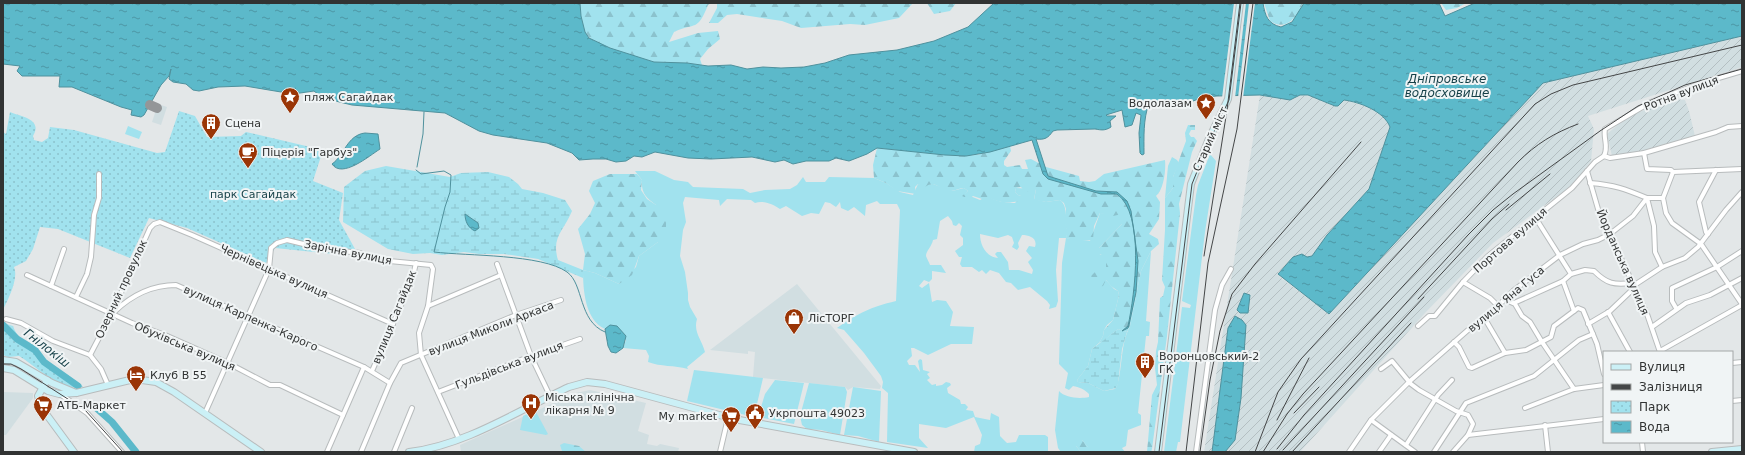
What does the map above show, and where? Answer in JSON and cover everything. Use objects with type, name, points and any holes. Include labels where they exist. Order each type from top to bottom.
[{"type":"main road","name":"Старий міст","points":[[1158,452],[1188,204],[1194,175],[1228,100],[1240,3]]},
{"type":"main road","points":[[3,360],[16,362],[47,380],[76,393]]},
{"type":"main road","points":[[3,368],[14,370],[42,388],[59,394],[76,393],[136,380],[156,382],[174,392],[261,452]]},
{"type":"main road","points":[[47,380],[38,396],[38,400],[41,407],[74,452]]},
{"type":"main road","points":[[409,452],[434,448],[459,440],[550,396],[579,384],[596,383],[728,418],[914,452]]},
{"type":"main road","points":[[1712,452],[1742,449]]},
{"type":"street","name":"Ротна вулиця","points":[[1604,156],[1607,148],[1604,134],[1605,129],[1652,102],[1705,82],[1742,71]]},
{"type":"street","points":[[1604,156],[1610,158],[1644,153],[1716,132],[1728,127],[1742,126]]},
{"type":"street","points":[[1644,153],[1647,169],[1671,170],[1673,172],[1742,169]]},
{"type":"street","name":"Портова вулиця","points":[[1418,326],[1429,316],[1435,316],[1463,282],[1488,256],[1572,188],[1595,162],[1604,156]]},
{"type":"street","points":[[1708,234],[1706,232],[1699,202],[1716,170]]},
{"type":"street","name":"Йорданська вулиця","points":[[1587,171],[1598,209],[1652,327],[1660,351]]},
{"type":"street","points":[[1662,351],[1742,304],[1701,244],[1672,223],[1666,213],[1662,198],[1673,172]]},
{"type":"street","points":[[76,297],[90,265],[94,215],[99,198],[98,174]]},
{"type":"street","points":[[1590,183],[1611,184],[1648,198],[1662,198]]},
{"type":"street","points":[[1514,303],[1563,280],[1571,274],[1585,270],[1594,271],[1602,280],[1608,282],[1616,284],[1632,284],[1662,267],[1685,258],[1701,244],[1742,192]]},
{"type":"street","points":[[1648,198],[1654,226],[1655,252],[1662,267]]},
{"type":"street","name":"вулиця Яна Гуса","points":[[1349,452],[1371,420],[1410,381],[1454,342],[1499,307],[1513,291],[1560,255],[1583,244],[1598,240],[1610,234],[1633,216],[1648,198]]},
{"type":"street","points":[[1535,218],[1571,274]]},
{"type":"street","name":"Чернівецька вулиця","points":[[154,224],[160,222],[393,324]]},
{"type":"street","name":"Озерний провулок","points":[[90,355],[112,313],[150,228],[154,224]]},
{"type":"street","name":"Зарічна вулиця","points":[[269,269],[271,248],[282,241],[287,240],[324,249],[360,253],[380,260],[430,264],[433,268],[428,306],[419,333],[421,355],[459,440]]},
{"type":"street","points":[[51,286],[64,249]]},
{"type":"street","points":[[1676,308],[1672,301],[1672,288],[1717,267],[1742,251]]},
{"type":"street","name":"вулиця Сагайдак","points":[[372,371],[412,280],[416,263]]},
{"type":"street","points":[[496,264],[531,356],[550,396]]},
{"type":"street","points":[[205,413],[269,269]]},
{"type":"street","points":[[1196,452],[1214,310],[1222,285],[1231,269]]},
{"type":"street","name":"Обухівська вулиця","points":[[27,275],[228,363],[270,385],[280,385],[343,415]]},
{"type":"street","points":[[428,306],[501,275]]},
{"type":"street","points":[[1652,327],[1676,308],[1730,285],[1742,278]]},
{"type":"street","points":[[1563,280],[1574,311]]},
{"type":"street","points":[[1463,282],[1490,298],[1499,307]]},
{"type":"street","points":[[1588,324],[1608,312],[1632,290],[1632,284]]},
{"type":"street","name":"вулиця Карпенка-Карого","points":[[112,313],[131,297],[161,285],[176,285],[364,367],[390,383]]},
{"type":"street","name":"вулиця Миколи Аркаса","points":[[361,452],[390,383],[401,363],[516,315],[561,300]]},
{"type":"street","points":[[1506,300],[1514,303],[1522,316],[1530,322],[1574,389]]},
{"type":"street","points":[[1454,342],[1459,347],[1471,368],[1505,352],[1526,350],[1551,337],[1554,326],[1578,308],[1582,309],[1593,334],[1603,370]]},
{"type":"street","points":[[1608,312],[1629,351]]},
{"type":"street","points":[[6,319],[21,323],[53,341],[90,355],[101,369],[108,385]]},
{"type":"street","points":[[1485,319],[1505,352]]},
{"type":"street","points":[[1434,452],[1466,403],[1534,376],[1579,340],[1593,334]]},
{"type":"street","name":"Гульдівська вулиця","points":[[438,392],[531,356],[580,339]]},
{"type":"street","points":[[1381,369],[1392,361],[1415,387],[1435,400],[1456,411],[1460,411],[1468,415],[1472,420],[1472,427],[1468,435],[1454,452]]},
{"type":"street","name":"вулиця Сагайдак","points":[[327,452],[364,367]]},
{"type":"street","points":[[1406,452],[1407,447],[1438,395],[1452,380]]},
{"type":"street","points":[[1526,408],[1574,389],[1603,385]]},
{"type":"street","points":[[59,394],[87,413],[122,452]]},
{"type":"street","points":[[394,452],[412,408]]},
{"type":"street","points":[[720,452],[728,418]]},
{"type":"street","points":[[1468,435],[1603,419]]},
{"type":"street","points":[[1371,420],[1415,452]]},
{"type":"street","points":[[1545,425],[1548,452]]},
{"type":"street","points":[[1379,452],[1391,435]]},
{"type":"shaded area","points":[[1742,36],[1742,67],[1588,116],[1594,129],[1591,161],[1571,186],[1493,243],[1425,313],[1300,452],[1204,452],[1260,95],[1282,99],[1294,99],[1300,95],[1341,101],[1347,100],[1377,111],[1384,116],[1390,127],[1369,189],[1327,235],[1312,256],[1307,257],[1305,255],[1293,257],[1278,272],[1280,277],[1329,314],[1543,83]]},
{"type":"shaded area","points":[[1671,99],[1685,100],[1695,136],[1663,147],[1612,156],[1607,134],[1627,117]]},
{"type":"shaded area","points":[[158,104],[167,107],[161,125],[152,122]]},
{"type":"shaded area","points":[[797,284],[881,386],[880,389],[853,387],[848,390],[845,387],[753,377],[755,352],[748,351],[748,354],[710,350]]},
{"type":"shaded area","points":[[590,390],[646,403],[638,431],[649,435],[647,444],[657,446],[660,444],[679,448],[678,452],[461,452],[460,445],[576,393]]},
{"type":"shaded area","points":[[3,392],[33,393],[33,398],[6,435],[3,435]]},
{"type":"green space","points":[[580,3],[711,3],[708,5],[698,23],[674,32],[669,42],[698,33],[718,31],[720,39],[708,49],[700,59],[702,65],[654,62],[631,56],[597,43],[589,37],[585,32],[581,16]]},
{"type":"green space","points":[[717,3],[913,3],[899,18],[865,25],[850,24],[801,28],[782,21],[737,14],[727,15],[718,23],[709,23],[717,8]]},
{"type":"green space","points":[[927,3],[956,3],[950,11],[934,14]]},
{"type":"green space","points":[[1264,3],[1303,3],[1294,18],[1286,24],[1281,25],[1270,21]]},
{"type":"green space","points":[[1441,3],[1466,3],[1457,8],[1446,10]]},
{"type":"green space","name":"парк Сагайдак","points":[[179,111],[195,116],[207,137],[241,136],[246,132],[323,150],[313,181],[343,193],[339,220],[355,249],[343,255],[275,248],[266,263],[187,228],[149,218],[130,258],[58,229],[40,227],[33,249],[26,261],[14,267],[14,283],[3,310],[3,132],[6,134],[10,112],[25,117],[33,122],[35,126],[33,136],[34,140],[42,142],[48,138],[50,127],[74,130],[157,153],[165,152]]},
{"type":"green space","points":[[1188,125],[1195,125],[1195,130],[1191,130],[1189,134],[1197,141],[1192,152],[1179,204],[1180,213],[1167,336],[1152,449],[1151,452],[1147,452],[1152,395],[1157,385],[1155,368],[1160,298],[1163,296],[1165,287],[1162,280],[1165,198],[1173,188],[1173,177],[1186,141],[1185,133]]},
{"type":"green space","points":[[128,126],[142,132],[139,139],[125,134]]},
{"type":"green space","points":[[1010,146],[1011,151],[1004,161],[1004,165],[1007,167],[1020,165],[1022,169],[1028,169],[1025,160],[1031,159],[1046,167],[1079,176],[1080,181],[1089,182],[1095,181],[1104,174],[1165,160],[1163,184],[1156,196],[1160,202],[1159,219],[1149,234],[1158,239],[1159,244],[1151,251],[1141,271],[1130,326],[1127,332],[1118,329],[1099,343],[1103,336],[1104,330],[1113,320],[1119,295],[1118,291],[1106,280],[1103,286],[1099,287],[1091,276],[1097,270],[1106,270],[1106,256],[1098,254],[1099,248],[1122,224],[1122,214],[1113,216],[1100,213],[1094,226],[1093,240],[1079,241],[1066,238],[1067,231],[1064,221],[1066,209],[1064,203],[1060,200],[1046,202],[1034,200],[1036,189],[1025,192],[1021,187],[1016,188],[1015,192],[1021,196],[1021,200],[1008,203],[987,197],[985,200],[973,196],[969,199],[962,196],[968,191],[964,188],[951,191],[931,184],[924,188],[918,184],[915,187],[916,194],[897,191],[886,183],[874,178],[873,165],[877,148],[955,156],[977,155]]},
{"type":"green space","points":[[1210,154],[1216,161],[1205,232],[1180,442],[1178,442],[1176,452],[1164,452],[1182,307],[1190,308],[1191,305],[1182,301],[1196,195],[1198,185]]},
{"type":"green space","points":[[1172,157],[1179,163],[1173,177],[1173,188],[1165,198],[1168,166]]},
{"type":"green space","points":[[386,166],[450,177],[461,173],[488,172],[509,177],[522,189],[543,193],[565,200],[572,211],[559,234],[556,252],[558,260],[583,270],[583,278],[538,259],[504,254],[479,254],[464,252],[442,255],[430,253],[413,254],[388,249],[343,222],[344,187],[365,171]]},
{"type":"green space","points":[[635,171],[655,171],[674,180],[688,182],[693,187],[743,189],[750,193],[765,190],[790,189],[797,185],[803,177],[806,182],[825,182],[829,177],[874,178],[886,183],[900,192],[913,195],[918,184],[933,184],[952,191],[964,188],[968,191],[965,194],[980,200],[987,196],[1008,203],[1015,203],[1021,196],[1015,192],[1016,188],[1036,189],[1034,199],[1046,202],[1060,200],[1065,207],[1066,227],[1068,231],[1066,238],[1059,238],[1056,270],[1058,301],[1056,307],[1049,309],[1050,305],[1047,301],[1030,287],[1018,290],[1011,283],[1006,282],[999,273],[990,270],[986,274],[982,270],[979,272],[972,267],[962,267],[960,264],[962,257],[959,257],[955,251],[963,245],[963,238],[960,235],[962,226],[959,223],[956,226],[953,225],[948,216],[940,221],[937,239],[933,240],[926,256],[930,265],[941,265],[946,273],[932,271],[932,279],[929,282],[924,280],[919,286],[922,288],[929,283],[932,302],[937,300],[946,301],[953,312],[950,326],[974,327],[972,344],[951,344],[928,355],[911,348],[912,356],[907,361],[909,365],[915,365],[920,372],[918,361],[920,359],[922,360],[923,370],[930,372],[927,374],[930,378],[927,380],[932,385],[942,385],[946,382],[950,383],[951,385],[947,388],[948,393],[960,400],[961,404],[965,404],[968,407],[966,410],[973,411],[975,417],[990,420],[991,413],[999,417],[1000,436],[1007,443],[1016,442],[1019,435],[1045,435],[1048,437],[1048,452],[974,452],[975,446],[980,444],[982,435],[974,417],[946,428],[919,424],[919,438],[928,448],[887,442],[888,393],[882,388],[883,382],[881,376],[844,330],[837,328],[865,311],[896,301],[900,210],[897,204],[880,204],[877,201],[866,205],[865,216],[854,207],[848,211],[841,208],[840,202],[836,207],[825,202],[819,214],[811,213],[802,216],[786,206],[780,209],[768,203],[755,203],[751,200],[727,199],[720,206],[719,200],[685,197],[683,203],[686,222],[683,230],[680,256],[685,272],[688,300],[697,319],[696,328],[705,352],[687,367],[688,369],[658,365],[648,362],[649,356],[646,350],[623,348],[626,340],[610,325],[605,329],[598,325],[589,312],[586,304],[583,270],[595,273],[619,284],[636,267],[639,256],[658,242],[656,205],[649,200],[643,192],[642,180]],"holes":[[[980,234],[998,238],[1008,235],[1012,237],[1014,243],[1012,247],[1017,250],[1019,247],[1018,243],[1022,235],[1030,236],[1034,239],[1036,244],[1035,247],[1029,246],[1026,251],[1032,258],[1028,262],[1033,270],[1032,274],[1019,270],[1009,270],[1008,262],[1001,252],[997,252],[995,254],[998,258],[990,255],[984,250]]]},
{"type":"green space","points":[[610,174],[637,174],[642,180],[641,190],[647,199],[656,205],[666,217],[666,231],[658,242],[639,256],[632,275],[619,284],[595,273],[583,270],[585,254],[578,229],[590,214],[595,203],[589,191],[593,181]]},
{"type":"green space","points":[[1100,213],[1122,214],[1122,224],[1099,248],[1100,255],[1106,255],[1106,270],[1097,270],[1114,289],[1118,291],[1119,295],[1113,320],[1107,325],[1099,343],[1092,349],[1088,366],[1077,380],[1078,382],[1088,383],[1104,391],[1115,389],[1117,386],[1123,348],[1130,326],[1141,271],[1151,251],[1146,321],[1150,322],[1149,336],[1146,336],[1138,413],[1141,415],[1141,425],[1128,430],[1126,446],[1122,448],[1125,452],[1092,452],[1082,440],[1076,440],[1072,445],[1076,446],[1081,452],[1061,452],[1058,448],[1055,430],[1059,391],[1065,395],[1073,397],[1089,397],[1089,394],[1079,388],[1073,386],[1069,390],[1065,388],[1068,373],[1059,364],[1062,263],[1066,238],[1090,241]]},
{"type":"green space","points":[[3,323],[13,326],[16,333],[27,346],[83,387],[74,388],[66,386],[49,378],[19,356],[8,357],[3,355]]},
{"type":"green space","points":[[1118,329],[1127,332],[1122,349],[1118,384],[1116,388],[1104,391],[1088,383],[1078,382],[1077,380],[1088,366],[1092,349]]},
{"type":"green space","points":[[694,370],[763,378],[754,417],[687,401]]},
{"type":"green space","points":[[775,380],[804,383],[794,424],[758,417],[765,394]]},
{"type":"green space","points":[[809,383],[845,387],[847,392],[840,435],[821,430],[807,429],[802,425],[800,416]]},
{"type":"green space","points":[[853,387],[881,391],[879,442],[858,436],[844,435]]},
{"type":"green space","points":[[535,410],[548,434],[546,435],[520,430],[523,416]]},
{"type":"green space","points":[[1074,440],[1082,440],[1088,447],[1091,448],[1092,452],[1081,452],[1076,446],[1072,446],[1071,443]]},
{"type":"green space","points":[[564,443],[579,446],[586,452],[561,452],[560,445]]},
{"type":"water","name":"Дніпровське водосховище","points":[[3,3],[580,3],[581,16],[585,32],[589,38],[610,48],[654,62],[687,63],[708,66],[731,65],[747,69],[763,67],[804,67],[825,63],[849,55],[897,50],[934,41],[968,27],[994,3],[1263,3],[1265,12],[1270,22],[1281,27],[1292,22],[1304,3],[1439,3],[1445,16],[1475,3],[1742,3],[1742,36],[1543,83],[1329,314],[1278,274],[1293,257],[1302,254],[1307,257],[1312,256],[1327,235],[1369,189],[1390,127],[1387,121],[1377,112],[1364,105],[1350,101],[1344,100],[1338,106],[1335,106],[1308,95],[1300,95],[1290,100],[1260,95],[1204,97],[1193,101],[1164,103],[1154,101],[1149,103],[1147,109],[1144,128],[1144,154],[1142,155],[1140,153],[1139,133],[1141,115],[1136,113],[1132,125],[1125,127],[1122,110],[1106,115],[1116,116],[1110,121],[1111,127],[1107,129],[1057,130],[1053,131],[1046,138],[1036,139],[1048,176],[1096,191],[1117,192],[1127,201],[1131,211],[1134,233],[1132,219],[1126,204],[1117,194],[1101,194],[1048,179],[1043,174],[1032,140],[990,152],[966,156],[877,148],[867,154],[849,161],[836,158],[829,161],[806,161],[793,164],[784,160],[775,162],[752,157],[711,159],[688,158],[655,152],[642,157],[634,156],[626,161],[616,162],[606,159],[579,160],[572,153],[547,143],[493,135],[479,131],[445,113],[352,105],[323,98],[314,91],[293,94],[245,86],[218,87],[199,91],[193,90],[186,84],[173,82],[169,79],[171,69],[169,76],[161,85],[144,115],[141,117],[131,115],[132,110],[72,87],[59,87],[60,76],[22,76],[17,71],[20,66],[3,64]]},
{"type":"water","points":[[365,133],[378,134],[380,149],[356,165],[349,168],[336,168],[332,164],[350,142],[359,135]]},
{"type":"water","points":[[465,214],[478,223],[479,228],[475,231],[470,228],[466,222]]},
{"type":"water","points":[[1135,237],[1138,261],[1136,292],[1128,328],[1122,331],[1128,326],[1131,312],[1135,275]]},
{"type":"water","points":[[1244,293],[1250,295],[1248,313],[1240,313],[1237,310]]},
{"type":"water","points":[[1235,316],[1242,320],[1246,325],[1241,398],[1235,440],[1225,452],[1212,452],[1228,328]]},
{"type":"water","points":[[610,325],[617,326],[626,336],[623,348],[616,353],[611,352],[608,346],[605,329]]},
{"type":"pier","points":[[1234,3],[1246,3],[1235,98],[1222,98]]},
{"type":"pier","points":[[1249,3],[1255,3],[1243,98],[1238,98]]},
{"type":"waterway","points":[[417,167],[423,134],[424,112]]},
{"type":"waterway","points":[[416,170],[421,174],[444,171],[451,175],[450,192],[434,252],[523,259],[555,266],[567,272],[572,278],[590,320],[596,327],[605,332]]},
{"type":"waterway","name":"Гнілокіш","points":[[3,325],[17,339],[35,350],[44,362],[78,386]]},
{"type":"waterway","name":"Гнілокіш","points":[[94,406],[112,422],[136,452]]},
{"type":"taxiway","points":[[150,105],[157,108]]},
{"type":"tram line","points":[[1159,452],[1192,184],[1209,142],[1229,100],[1241,3]]},
{"type":"tram line","points":[[3,364],[11,364],[21,369],[85,410],[123,452]]},
{"type":"railway","points":[[1204,256],[1227,110],[1240,3]]},
{"type":"railway","points":[[1186,452],[1208,263],[1237,129],[1253,3]]},
{"type":"railway","points":[[1255,452],[1278,392],[1301,359],[1535,104],[1551,94],[1573,85],[1742,45]]},
{"type":"railway","points":[[1277,449],[1304,415],[1468,235],[1493,210],[1600,131],[1638,106],[1685,85],[1742,69]]},
{"type":"railway","points":[[1263,452],[1287,414],[1303,394],[1518,162],[1546,140],[1561,131],[1578,124]]},
{"type":"railway","points":[[1200,452],[1210,380],[1220,331],[1232,294],[1255,264],[1361,142]]},
{"type":"railway","points":[[1506,210],[1550,174]]},
{"type":"railway","points":[[1418,299],[1492,219],[1509,204]]},
{"type":"railway","points":[[1283,450],[1424,297]]},
{"type":"railway","points":[[1292,452],[1411,323]]},
{"type":"railway","points":[[1277,420],[1309,358]]},
{"type":"railway","points":[[1294,413],[1319,387]]},
{"type":"place","name":"пляж Сагайдак","points":[[290,114]]},
{"type":"place","name":"Водолазам","points":[[1206,120]]},
{"type":"place","name":"Сцена","points":[[211,140]]},
{"type":"place","name":"Піцерія \"Гарбуз\"","points":[[248,169]]},
{"type":"place","name":"ЛісТОРГ","points":[[794,335]]},
{"type":"place","name":"Воронцовський-2 ГК","points":[[1145,379]]},
{"type":"place","name":"Клуб В 55","points":[[136,392]]},
{"type":"place","name":"Міська клінічна лікарня № 9","points":[[531,420]]},
{"type":"place","name":"АТБ-Маркет","points":[[43,422]]},
{"type":"place","name":"Укрпошта 49023","points":[[755,430]]},
{"type":"place","name":"My market","points":[[731,433]]}]
